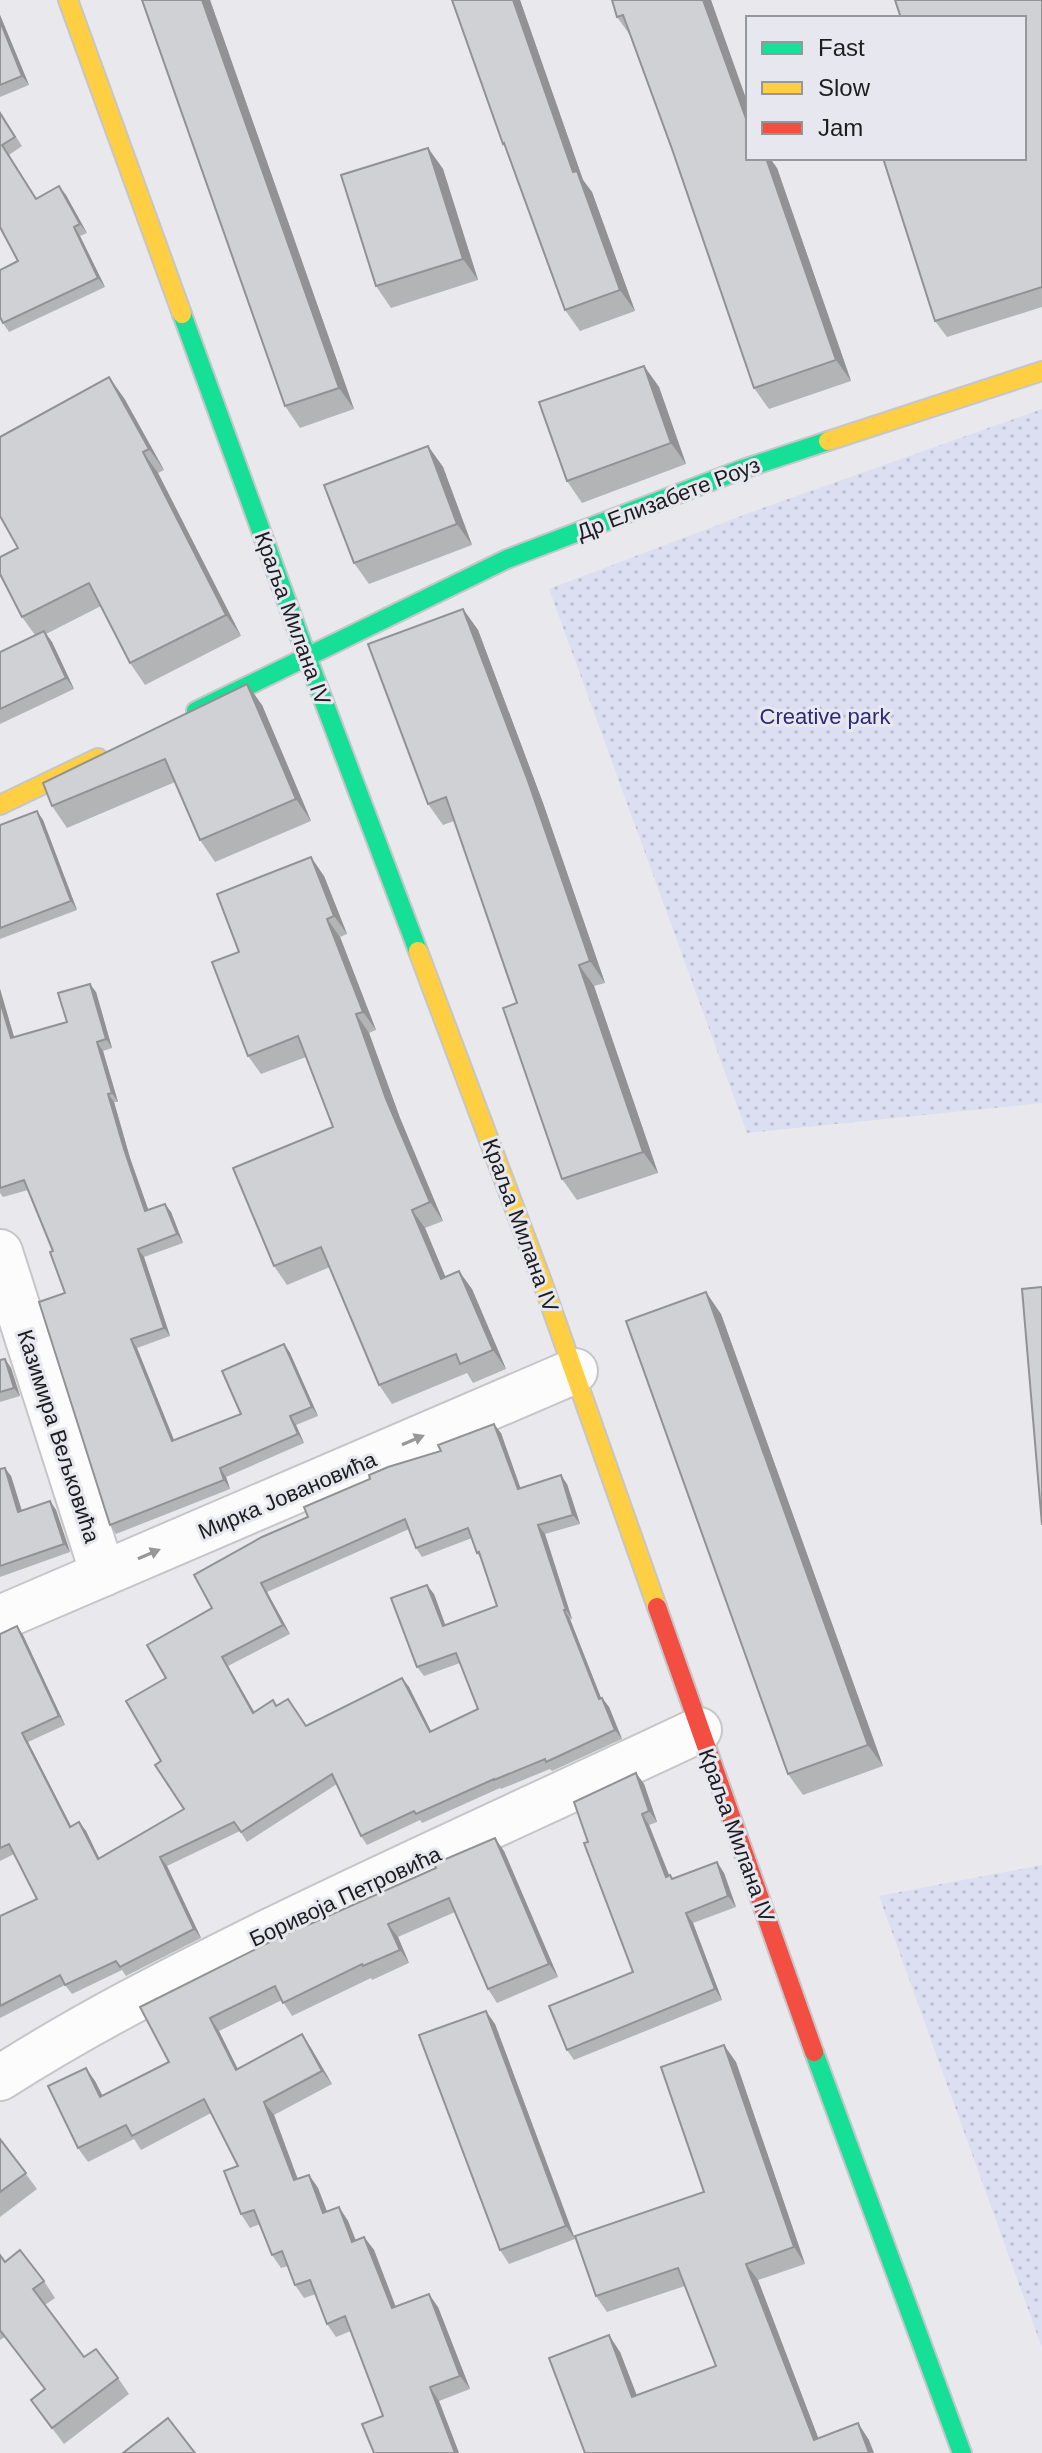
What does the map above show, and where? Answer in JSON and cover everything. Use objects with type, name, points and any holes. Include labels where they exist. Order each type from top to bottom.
[{"type":"main road","name":"Краља Милана IV","points":[[68,0],[307,657],[575,1371],[845,2141],[962,2453]]},
{"type":"main road","name":"Др Елизабете Роуз","points":[[182,717],[507,559],[743,469],[1042,371]]},
{"type":"main road","points":[[0,805],[112,751]]},
{"type":"street","name":"Казимира Вељковића","points":[[0,1252],[103,1574]]},
{"type":"street","name":"Мирка Јовановића","points":[[0,1618],[575,1371]]},
{"type":"street","name":"Боривоја Петровића","points":[[0,2078],[62,2038],[160,1985],[325,1904],[699,1730]]},
{"type":"green space","name":"Creative park","points":[[1042,409],[1042,1103],[747,1133],[549,589],[757,510]]},
{"type":"green space","points":[[1042,1865],[1042,2348],[879,1896]]},
{"type":"building","points":[[142,0],[202,0],[339,388],[285,406]]},
{"type":"building","points":[[452,0],[513,0],[573,172],[577,171],[620,290],[565,310]]},
{"type":"building","points":[[612,0],[703,0],[746,118],[746,160],[767,160],[836,360],[754,388],[623,15],[617,17]]},
{"type":"building","points":[[895,0],[1042,0],[1042,287],[935,321],[884,160],[1026,160],[1026,16],[900,16]]},
{"type":"building","points":[[0,21],[22,76],[0,85]]},
{"type":"building","points":[[0,113],[15,137],[2,145],[36,199],[59,186],[80,224],[74,227],[98,278],[3,323],[0,317],[0,270],[18,261],[0,227]]},
{"type":"building","points":[[428,148],[463,259],[376,286],[341,175]]},
{"type":"building","points":[[644,366],[671,443],[567,481],[539,402]]},
{"type":"building","points":[[109,377],[149,449],[143,452],[226,615],[130,663],[89,583],[22,617],[0,574],[0,557],[18,548],[0,516],[0,437]]},
{"type":"building","points":[[428,446],[457,524],[354,563],[324,485]]},
{"type":"building","points":[[463,609],[528,781],[590,961],[579,965],[643,1152],[562,1179],[503,1008],[517,1003],[446,797],[428,804],[368,644]]},
{"type":"building","points":[[44,631],[66,678],[0,709],[0,652]]},
{"type":"building","points":[[247,684],[296,799],[200,840],[165,759],[52,806],[43,783]]},
{"type":"building","points":[[37,811],[71,901],[0,928],[0,825]]},
{"type":"building","points":[[311,857],[334,916],[327,919],[363,1012],[356,1014],[386,1099],[430,1202],[412,1210],[441,1279],[459,1271],[493,1350],[460,1364],[456,1354],[379,1385],[321,1247],[274,1266],[233,1168],[333,1127],[298,1036],[248,1056],[212,962],[239,952],[217,894]]},
{"type":"building","points":[[90,984],[106,1039],[97,1042],[112,1093],[108,1094],[145,1211],[165,1204],[177,1234],[138,1249],[164,1328],[131,1339],[172,1441],[241,1414],[222,1371],[284,1344],[312,1407],[290,1416],[298,1434],[220,1468],[224,1480],[110,1525],[39,1302],[65,1293],[50,1252],[53,1251],[24,1180],[0,1188],[0,1001],[11,1038],[67,1022],[58,993]]},
{"type":"building","points":[[1042,1287],[1042,1525],[1022,1289]]},
{"type":"building","points":[[706,1292],[868,1745],[788,1774],[626,1321]]},
{"type":"building","points":[[5,1359],[14,1388],[0,1392],[0,1360]]},
{"type":"building","points":[[494,1424],[518,1489],[561,1475],[573,1515],[538,1525],[564,1610],[599,1699],[602,1698],[615,1730],[546,1762],[545,1759],[494,1779],[416,1814],[414,1811],[361,1836],[332,1774],[241,1832],[234,1822],[160,1857],[194,1929],[120,1967],[116,1961],[65,1985],[60,1975],[0,2006],[0,1916],[37,1899],[9,1844],[0,1848],[0,1634],[17,1626],[59,1716],[22,1733],[70,1827],[79,1822],[98,1859],[184,1809],[155,1765],[161,1761],[126,1701],[166,1678],[147,1645],[212,1608],[194,1575],[262,1537],[308,1517],[304,1507],[370,1479],[369,1475],[388,1467],[441,1451],[438,1445]],"holes":[[[405,1519],[416,1548],[468,1528],[479,1552],[497,1606],[443,1626],[427,1585],[391,1598],[417,1667],[456,1653],[478,1709],[430,1732],[402,1678],[306,1726],[288,1699],[276,1706],[273,1700],[253,1713],[222,1657],[283,1625],[261,1583]]]},
{"type":"building","points":[[5,1468],[18,1512],[50,1501],[64,1544],[0,1566],[0,1469]]},
{"type":"building","points":[[636,1773],[649,1811],[642,1814],[666,1877],[670,1875],[672,1879],[717,1862],[728,1896],[686,1913],[715,1989],[567,2050],[549,2006],[633,1972],[584,1843],[588,1842],[574,1802]]},
{"type":"building","points":[[495,1838],[549,1964],[488,1989],[449,1898],[388,1924],[400,1950],[362,1964],[283,2003],[275,1986],[210,2018],[236,2070],[302,2034],[322,2071],[264,2102],[294,2180],[309,2175],[323,2213],[339,2207],[352,2242],[364,2237],[392,2308],[429,2294],[460,2376],[430,2387],[455,2453],[374,2453],[362,2424],[383,2416],[345,2316],[327,2324],[310,2280],[295,2285],[282,2251],[272,2255],[254,2210],[241,2214],[224,2171],[238,2166],[204,2099],[132,2136],[126,2125],[78,2148],[48,2086],[86,2068],[100,2097],[169,2062],[140,2007],[308,1923],[436,1868],[434,1864]]},
{"type":"building","points":[[486,2011],[566,2226],[500,2250],[419,2035]]},
{"type":"building","points":[[724,2045],[794,2247],[746,2264],[814,2440],[858,2423],[869,2453],[585,2453],[549,2358],[609,2335],[632,2397],[716,2366],[678,2268],[596,2296],[575,2236],[704,2192],[661,2067]]},
{"type":"building","points":[[0,2139],[26,2173],[0,2192]]},
{"type":"building","points":[[20,2250],[44,2281],[33,2289],[84,2357],[96,2349],[118,2378],[52,2428],[31,2400],[45,2389],[0,2330],[0,2255],[5,2262]]},
{"type":"building","points":[[168,2418],[195,2453],[123,2453]]},
{"type":"traffic: fast","points":[[182,314],[418,951]]},
{"type":"traffic: fast","points":[[196,711],[507,559],[743,469],[828,441]]},
{"type":"traffic: fast","points":[[814,2052],[962,2453]]},
{"type":"traffic: slow","points":[[68,0],[182,314]]},
{"type":"traffic: slow","points":[[828,441],[1042,371]]},
{"type":"traffic: slow","points":[[0,805],[98,758]]},
{"type":"traffic: slow","points":[[418,951],[543,1284],[657,1607]]},
{"type":"traffic: jam","points":[[657,1607],[814,2052]]}]
